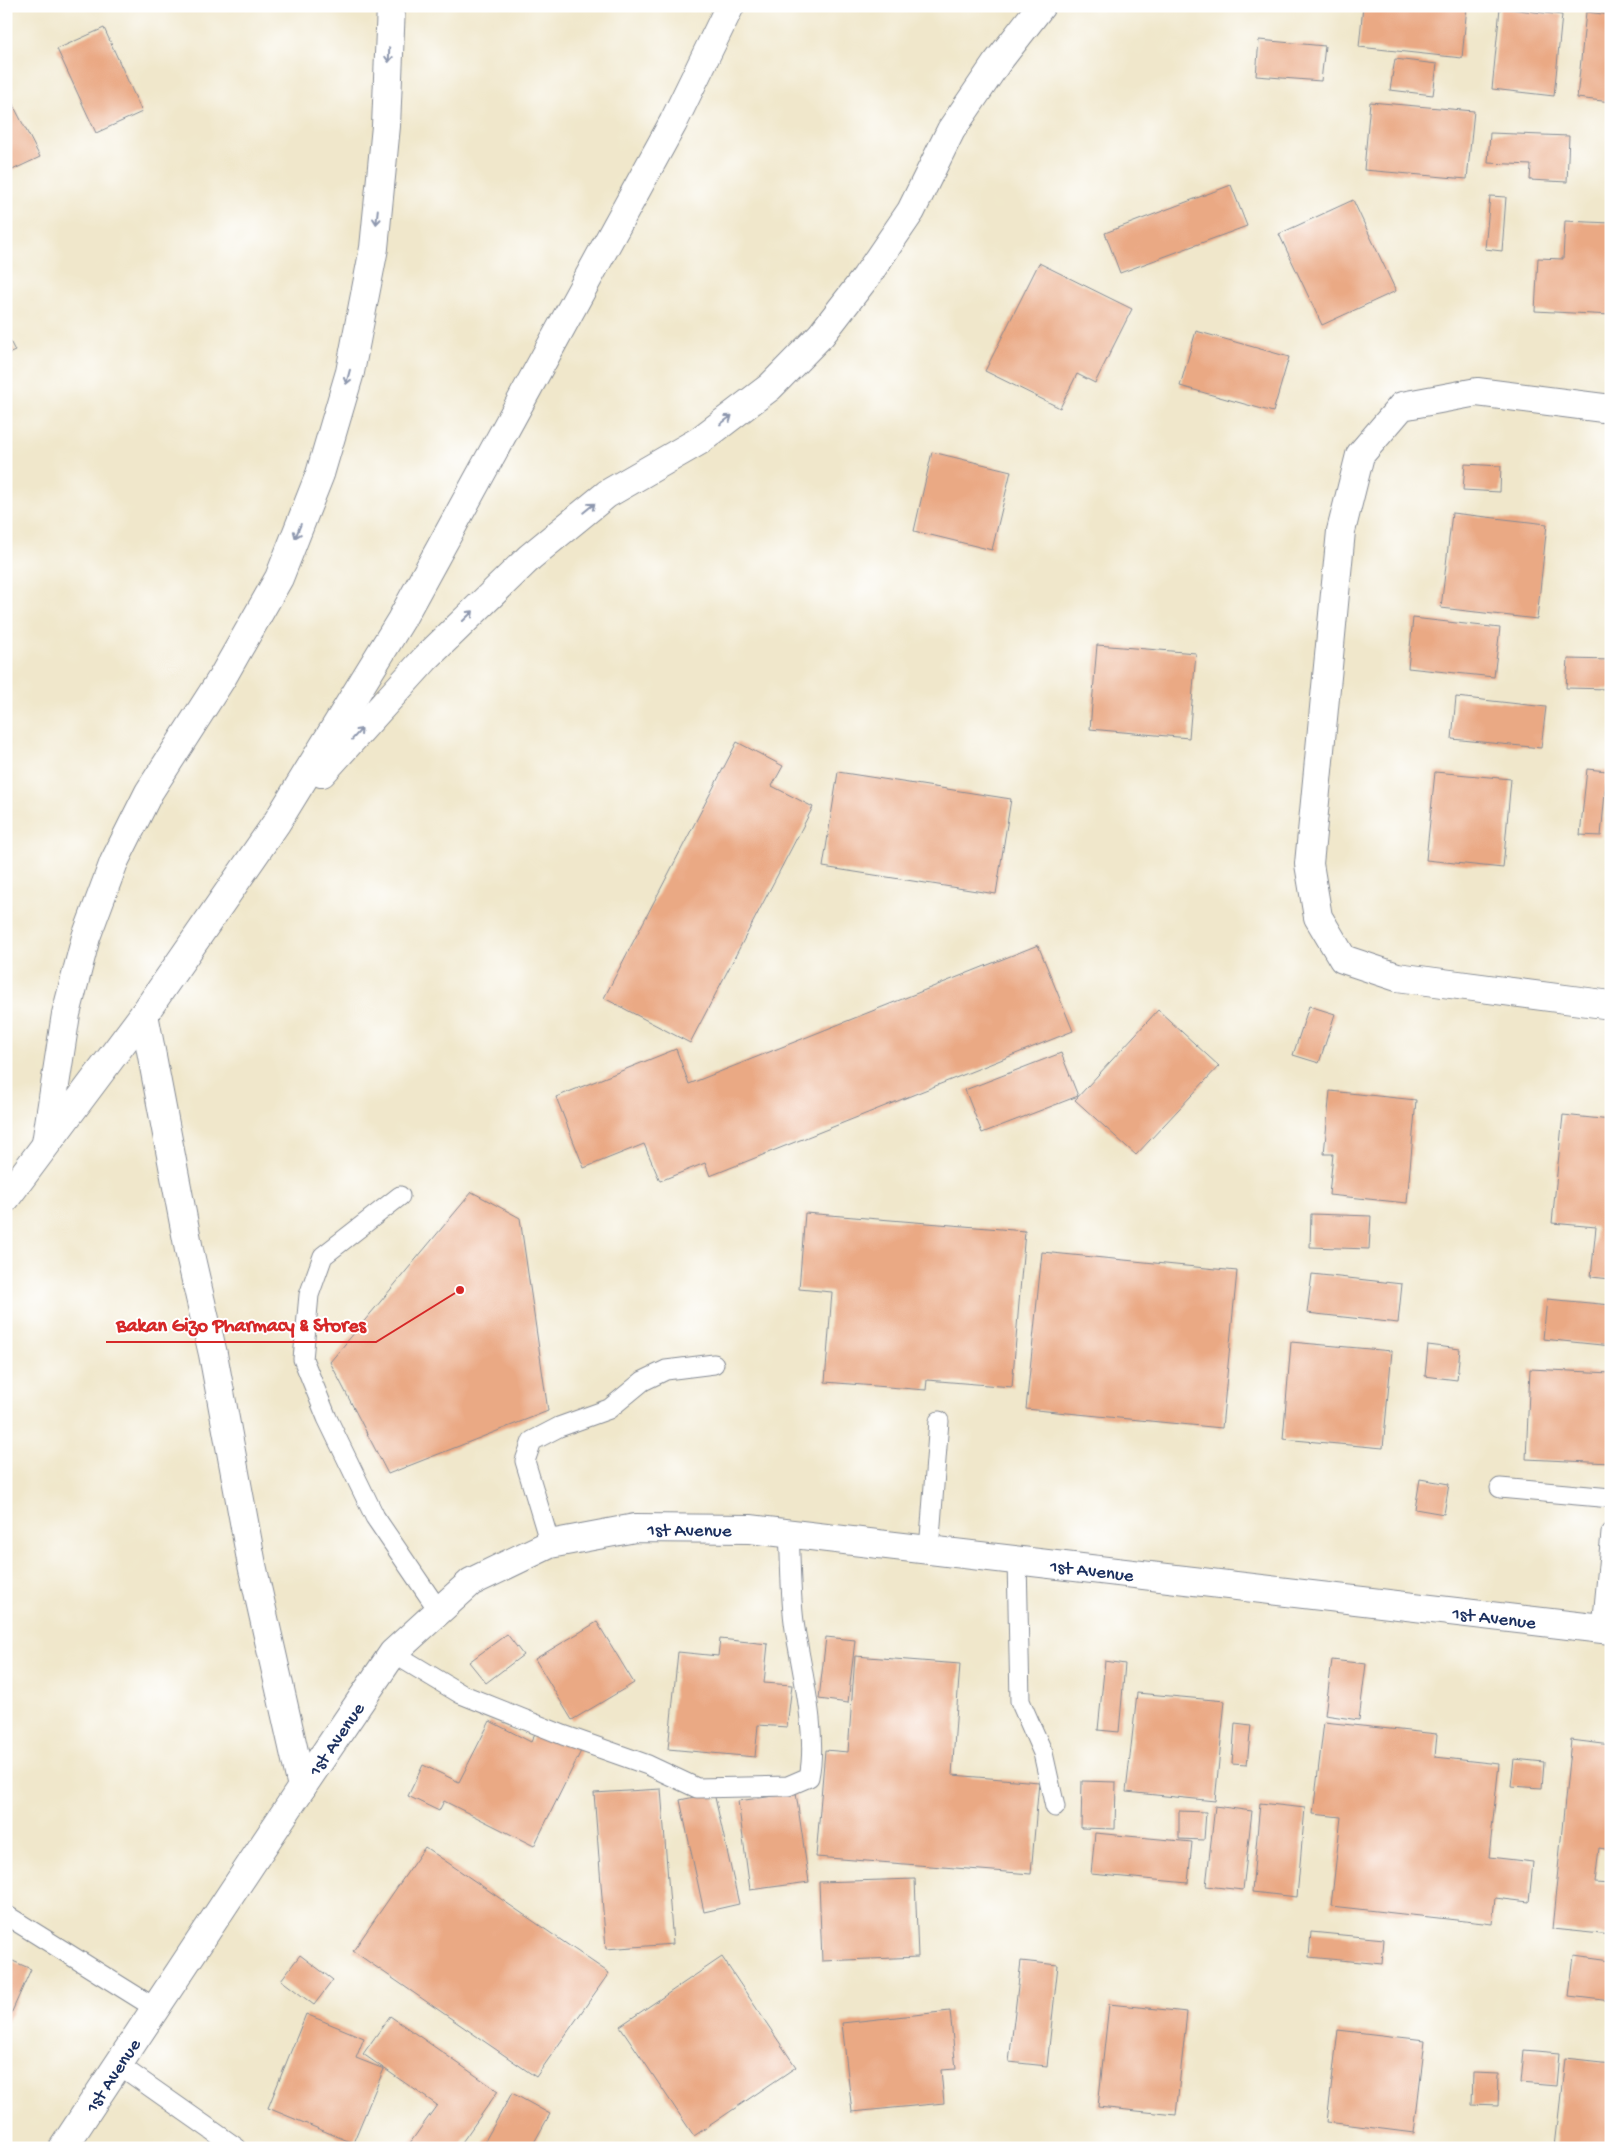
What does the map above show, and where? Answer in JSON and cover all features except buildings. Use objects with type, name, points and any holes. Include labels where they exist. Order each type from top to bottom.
[{"type":"main road","points":[[45,1147],[66,1014],[86,937],[114,862],[149,792],[222,678],[279,578],[320,474],[350,372],[374,248],[386,126],[391,6]]},
{"type":"main road","points":[[6,1198],[144,1014],[277,822],[401,620],[674,123],[730,6]]},
{"type":"main road","points":[[277,822],[425,659],[530,557],[607,494],[699,441],[762,393],[821,335],[872,269],[911,211],[952,130],[996,64],[1041,6]]},
{"type":"main road","points":[[1611,409],[1477,392],[1402,406],[1360,455],[1341,531],[1309,864],[1318,917],[1343,958],[1397,977],[1611,1005]]},
{"type":"main road","points":[[144,1014],[189,1250],[213,1354],[252,1565],[302,1786]]},
{"type":"main road","name":"1st Avenue","points":[[63,2148],[302,1786],[393,1654],[470,1582],[550,1544],[635,1528],[750,1529],[1606,1629]]},
{"type":"lane","points":[[400,1196],[323,1256],[309,1296],[303,1359],[327,1418],[375,1517],[438,1611]]},
{"type":"lane","points":[[550,1544],[525,1461],[532,1441],[559,1427],[609,1409],[643,1380],[666,1370],[714,1364]]},
{"type":"lane","points":[[930,1550],[939,1421]]},
{"type":"lane","points":[[1500,1488],[1611,1498]]},
{"type":"lane","points":[[393,1654],[461,1694],[563,1735],[648,1765],[697,1788],[788,1786],[809,1777],[813,1759],[804,1675],[794,1627],[790,1533]]},
{"type":"lane","points":[[1606,1629],[1611,1533]]},
{"type":"lane","points":[[1017,1560],[1020,1701],[1043,1753],[1054,1807]]},
{"type":"lane","points":[[6,1915],[155,2008]]},
{"type":"lane","points":[[119,2065],[237,2148]]},
{"type":"place","name":"Bakan Gizo Pharmacy & Stores","points":[[460,1290]]}]
